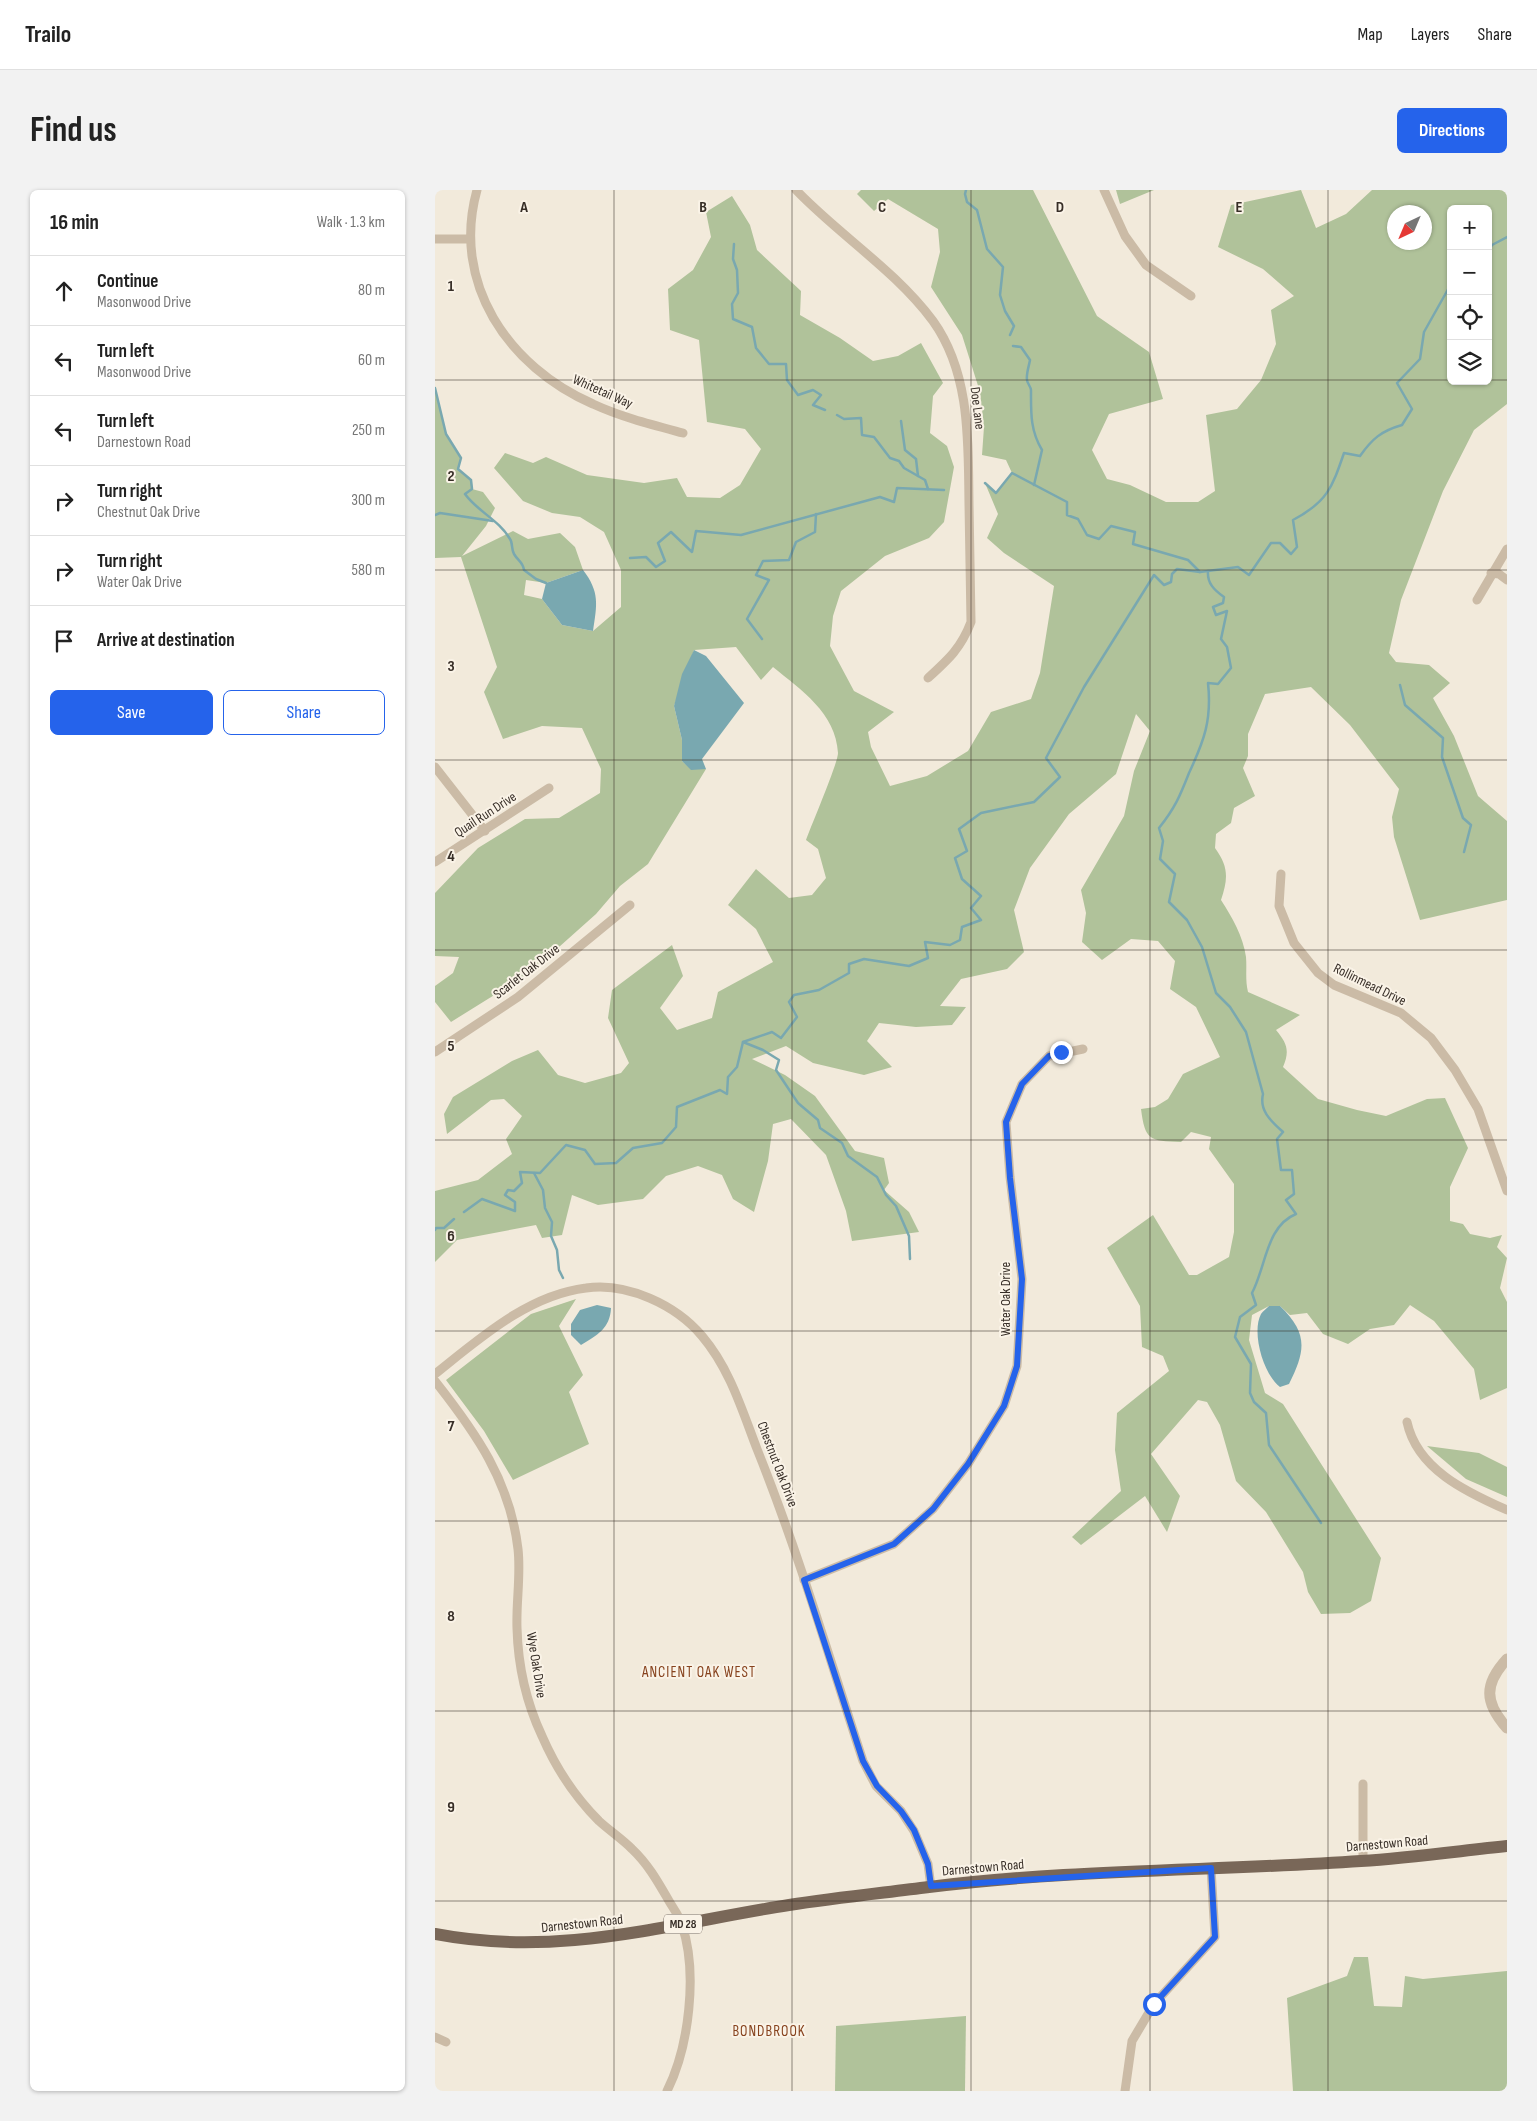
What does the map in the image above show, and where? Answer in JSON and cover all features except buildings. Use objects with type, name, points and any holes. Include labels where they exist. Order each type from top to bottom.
[{"type":"main road","name":"Darnestown Road","points":[[435,1934],[461,1939],[515,1944],[606,1937],[789,1905],[931,1886],[1211,1868],[1363,1861],[1507,1846]]},
{"type":"street","name":"Whitetail Way","points":[[477,190],[469,239],[473,271],[484,301],[512,344],[538,370],[565,390],[592,404],[635,420],[683,433]]},
{"type":"street","name":"Doe Lane","points":[[796,190],[816,211],[894,278],[933,321],[949,348],[961,382],[967,432],[971,622],[964,642],[928,678]]},
{"type":"street","points":[[1104,190],[1125,236],[1146,265],[1191,296]]},
{"type":"street","points":[[435,239],[469,239]]},
{"type":"street","points":[[1477,600],[1491,573],[1507,549]]},
{"type":"street","points":[[1491,573],[1499,574],[1507,580]]},
{"type":"street","points":[[435,767],[485,831]]},
{"type":"street","name":"Quail Run Drive","points":[[435,862],[549,788]]},
{"type":"street","name":"Rollinmead Drive","points":[[1281,874],[1279,906],[1294,943],[1318,974],[1335,985],[1401,1014],[1431,1038],[1455,1070],[1478,1109],[1507,1191]]},
{"type":"street","name":"Scarlet Oak Drive","points":[[435,1052],[518,997],[630,905]]},
{"type":"street","name":"Water Oak Drive","points":[[804,1580],[894,1544],[933,1509],[968,1464],[1004,1406],[1017,1366],[1022,1279],[1010,1178],[1006,1122],[1022,1084],[1049,1056],[1083,1048]]},
{"type":"street","name":"Chestnut Oak Drive","points":[[435,1374],[508,1320],[563,1292],[587,1287],[612,1288],[641,1295],[674,1311],[702,1336],[729,1376],[779,1502],[863,1761],[877,1786],[901,1811],[914,1830],[928,1864],[931,1886]]},
{"type":"street","name":"Wye Oak Drive","points":[[435,1381],[470,1426],[495,1466],[512,1510],[518,1550],[517,1628],[520,1662],[528,1700],[542,1736],[560,1771],[586,1807],[633,1849],[651,1869],[682,1924]]},
{"type":"street","points":[[1407,1422],[1410,1439],[1418,1452],[1449,1480],[1507,1510]]},
{"type":"street","points":[[1507,1659],[1491,1679],[1489,1698],[1497,1716],[1507,1728]]},
{"type":"street","points":[[1363,1784],[1363,1861]]},
{"type":"street","points":[[1125,2091],[1132,2041],[1154,2004],[1215,1937],[1211,1868]]},
{"type":"street","points":[[667,2091],[682,2056],[687,2027],[691,1980],[682,1924]]},
{"type":"street","points":[[435,2038],[447,2042]]},
{"type":"green space","points":[[861,190],[1033,190],[1097,316],[1149,352],[1163,399],[1109,414],[1092,450],[1107,479],[1130,485],[1166,502],[1198,502],[1215,491],[1206,415],[1237,409],[1261,380],[1276,344],[1271,310],[1294,296],[1263,269],[1218,247],[1231,205],[1301,190],[1316,228],[1346,214],[1372,190],[1507,190],[1507,404],[1474,430],[1443,491],[1401,600],[1389,653],[1396,662],[1429,665],[1450,683],[1433,698],[1454,736],[1478,796],[1507,821],[1507,900],[1420,920],[1394,837],[1392,817],[1399,789],[1350,725],[1311,687],[1265,694],[1248,734],[1248,756],[1243,768],[1255,796],[1234,808],[1231,823],[1216,834],[1215,848],[1223,861],[1226,873],[1221,900],[1240,934],[1246,957],[1248,992],[1300,1015],[1276,1030],[1285,1043],[1287,1052],[1283,1067],[1318,1099],[1386,1116],[1427,1099],[1445,1098],[1468,1148],[1450,1187],[1450,1221],[1463,1224],[1470,1234],[1490,1238],[1502,1235],[1497,1247],[1507,1258],[1500,1288],[1507,1302],[1507,1388],[1480,1400],[1474,1369],[1434,1321],[1410,1305],[1394,1325],[1370,1329],[1348,1344],[1323,1334],[1307,1313],[1290,1315],[1280,1306],[1269,1306],[1252,1315],[1249,1340],[1265,1393],[1283,1404],[1381,1558],[1371,1601],[1350,1613],[1321,1614],[1308,1592],[1303,1572],[1266,1512],[1236,1481],[1220,1425],[1207,1402],[1198,1400],[1151,1454],[1180,1496],[1167,1532],[1145,1496],[1081,1545],[1072,1537],[1121,1491],[1115,1450],[1117,1413],[1169,1371],[1163,1356],[1142,1347],[1140,1306],[1107,1248],[1153,1215],[1189,1275],[1197,1275],[1229,1257],[1234,1232],[1234,1184],[1209,1149],[1211,1137],[1191,1132],[1181,1142],[1162,1141],[1151,1137],[1144,1127],[1141,1109],[1155,1107],[1168,1099],[1183,1074],[1220,1057],[1196,1007],[1170,989],[1175,961],[1158,941],[1131,939],[1102,960],[1082,942],[1086,913],[1081,890],[1124,816],[1134,771],[1150,731],[1136,714],[1116,774],[1069,814],[1030,868],[1014,910],[1024,952],[1007,969],[961,979],[940,1006],[966,1007],[952,1025],[916,1027],[879,1023],[867,1041],[892,1067],[864,1075],[813,1063],[786,1046],[752,1059],[785,1075],[815,1096],[855,1151],[884,1158],[889,1183],[884,1190],[909,1212],[919,1232],[852,1241],[846,1211],[826,1155],[791,1119],[773,1124],[768,1161],[754,1212],[733,1199],[722,1175],[698,1166],[666,1176],[643,1199],[598,1205],[572,1195],[562,1235],[542,1238],[536,1225],[457,1240],[435,1262],[435,1191],[478,1180],[512,1154],[506,1139],[522,1116],[504,1099],[491,1100],[447,1134],[444,1114],[453,1097],[512,1061],[538,1050],[558,1075],[585,1083],[621,1073],[629,1063],[608,1018],[612,990],[672,945],[683,976],[660,1008],[677,1030],[712,1018],[718,992],[773,962],[756,929],[728,905],[756,869],[789,898],[812,895],[826,878],[818,849],[806,840],[838,753],[836,739],[824,714],[805,694],[773,667],[761,680],[736,647],[694,650],[674,706],[682,740],[682,761],[691,769],[706,769],[648,864],[620,886],[596,914],[531,972],[451,1022],[435,1002],[435,986],[453,973],[459,957],[435,956],[435,893],[478,848],[525,819],[559,818],[600,793],[601,769],[582,728],[542,726],[503,739],[484,692],[497,667],[461,557],[435,558],[435,388],[446,434],[461,458],[458,469],[471,480],[472,489],[483,492],[495,508],[486,526],[462,556],[513,531],[528,539],[560,533],[575,547],[583,570],[546,583],[526,580],[524,595],[542,599],[562,625],[593,631],[621,607],[621,570],[604,532],[580,517],[552,513],[523,501],[494,468],[505,453],[533,463],[546,457],[587,475],[644,483],[677,478],[687,497],[720,498],[740,485],[761,449],[745,429],[707,422],[699,340],[670,330],[668,289],[693,270],[711,237],[706,212],[732,196],[750,225],[757,250],[801,291],[800,315],[840,338],[873,361],[898,356],[921,343],[943,383],[933,396],[930,433],[947,446],[954,467],[944,522],[929,538],[885,556],[841,591],[833,616],[830,646],[854,691],[894,712],[868,732],[871,747],[890,786],[927,776],[968,751],[991,712],[1031,699],[1040,673],[1054,586],[1004,553],[987,538],[998,514],[985,483],[996,493],[1012,473],[1006,460],[982,455],[984,427],[980,392],[962,335],[931,287],[940,252],[938,229],[888,199],[874,211],[857,194]]},
{"type":"green space","points":[[1116,190],[1154,190],[1120,204]]},
{"type":"green space","points":[[576,1299],[559,1326],[583,1375],[569,1392],[589,1444],[513,1480],[484,1431],[446,1380],[531,1314]]},
{"type":"green space","points":[[1427,1446],[1479,1453],[1507,1467],[1507,1497],[1466,1479]]},
{"type":"green space","points":[[1354,1957],[1368,1957],[1374,2006],[1402,2007],[1405,1976],[1423,1979],[1507,1971],[1507,2091],[1293,2091],[1287,1998],[1347,1976]]},
{"type":"green space","points":[[966,2016],[965,2091],[835,2091],[836,2026]]},
{"type":"water","points":[[583,570],[595,592],[596,614],[593,631],[562,625],[542,599],[546,583]]},
{"type":"water","points":[[694,650],[706,656],[744,703],[702,759],[706,769],[691,770],[682,761],[682,740],[674,706],[682,674]]},
{"type":"water","points":[[597,1305],[611,1308],[608,1321],[602,1331],[581,1345],[571,1335],[571,1324],[580,1310]]},
{"type":"water","points":[[1269,1306],[1280,1306],[1296,1325],[1300,1334],[1301,1351],[1295,1372],[1289,1384],[1280,1387],[1264,1364],[1258,1342],[1258,1322],[1261,1314]]},
{"type":"waterway","points":[[966,190],[967,202],[977,210],[987,249],[1003,267],[1000,295],[1005,311],[1014,326],[1010,335]]},
{"type":"waterway","points":[[1489,250],[1492,245],[1507,237]]},
{"type":"waterway","points":[[734,244],[733,259],[737,270],[738,293],[732,304],[733,319],[752,327],[756,348],[769,364],[786,364],[787,380],[798,395],[813,390],[821,395],[813,405],[825,410]]},
{"type":"waterway","points":[[985,483],[996,493],[1012,473],[1067,502],[1067,515],[1078,519],[1087,535],[1099,539],[1111,526],[1135,532],[1133,544],[1188,560],[1200,572],[1238,567],[1249,575],[1271,543],[1280,543],[1291,554],[1297,547],[1293,520],[1314,507],[1327,493],[1336,476],[1344,453],[1360,456],[1378,436],[1402,425],[1412,409],[1397,383],[1420,359],[1424,332],[1447,291]]},
{"type":"waterway","points":[[1013,346],[1021,347],[1030,360],[1027,381],[1031,390],[1032,421],[1035,435],[1042,450],[1034,485]]},
{"type":"waterway","points":[[435,388],[446,434],[461,458],[458,469],[471,480],[472,489],[465,494],[505,532],[511,541],[514,554],[524,570],[536,579],[546,583]]},
{"type":"waterway","points":[[837,415],[844,419],[861,418],[862,435],[874,437],[890,458],[899,461],[904,468],[925,480],[928,489]]},
{"type":"waterway","points":[[901,421],[905,450],[916,459],[918,476]]},
{"type":"waterway","points":[[630,558],[646,557],[656,567],[665,561],[658,543],[671,532],[692,552],[696,531],[741,535],[880,497],[894,502],[897,488],[944,490]]},
{"type":"waterway","points":[[435,515],[440,513],[493,521]]},
{"type":"waterway","points":[[762,639],[747,619],[769,580],[756,575],[763,561],[789,560],[796,542],[815,532],[816,514]]},
{"type":"waterway","points":[[464,1212],[482,1199],[515,1211],[515,1202],[505,1195],[508,1190],[514,1191],[522,1183],[520,1172],[540,1173],[566,1145],[585,1150],[595,1164],[616,1163],[633,1148],[662,1143],[676,1127],[677,1107],[720,1090],[727,1094],[728,1077],[737,1067],[743,1042],[772,1032],[781,1038],[797,1017],[789,1002],[794,995],[819,990],[849,973],[849,964],[864,959],[909,966],[928,958],[925,942],[950,945],[960,940],[962,927],[981,920],[971,908],[981,896],[962,879],[955,858],[967,851],[959,829],[981,813],[1034,802],[1060,777],[1046,758],[1084,687],[1154,575],[1164,585],[1171,582],[1172,574],[1177,569],[1200,572]]},
{"type":"waterway","points":[[1208,571],[1212,586],[1224,597],[1223,603],[1213,607],[1216,615],[1227,611],[1221,639],[1227,647],[1231,668],[1218,684],[1208,683],[1209,708],[1206,730],[1180,795],[1159,828],[1163,841],[1160,859],[1175,874],[1169,902],[1187,920],[1202,947],[1216,993],[1230,1007],[1246,1032],[1263,1094],[1264,1111],[1270,1120],[1283,1132],[1277,1139],[1281,1170],[1292,1170],[1294,1194],[1286,1200],[1296,1214],[1286,1220],[1273,1237],[1252,1293],[1256,1305],[1240,1317],[1235,1337],[1251,1364],[1250,1393],[1254,1402],[1266,1413],[1269,1445],[1321,1523]]},
{"type":"waterway","points":[[1400,685],[1405,705],[1443,738],[1442,757],[1463,818],[1471,825],[1464,852]]},
{"type":"waterway","points":[[743,1042],[763,1050],[779,1060],[776,1070],[798,1103],[818,1120],[820,1128],[842,1143],[848,1156],[877,1177],[886,1195],[896,1206],[909,1236],[910,1259]]},
{"type":"waterway","points":[[534,1173],[543,1190],[545,1208],[552,1222],[551,1236],[557,1250],[559,1270],[563,1278]]},
{"type":"waterway","points":[[435,1230],[436,1228],[444,1228],[454,1219]]},
{"type":"district","name":"ANCIENT OAK WEST","points":[[699,1672]]},
{"type":"district","name":"BONDBROOK","points":[[769,2031]]},
{"type":"route","points":[[1061,1052],[1049,1056],[1022,1084],[1006,1122],[1010,1178],[1022,1279],[1017,1366],[1004,1406],[968,1464],[933,1509],[894,1544],[804,1580],[863,1761],[877,1786],[901,1811],[914,1830],[928,1864],[931,1886],[1211,1868],[1215,1937],[1154,2004]]}]
